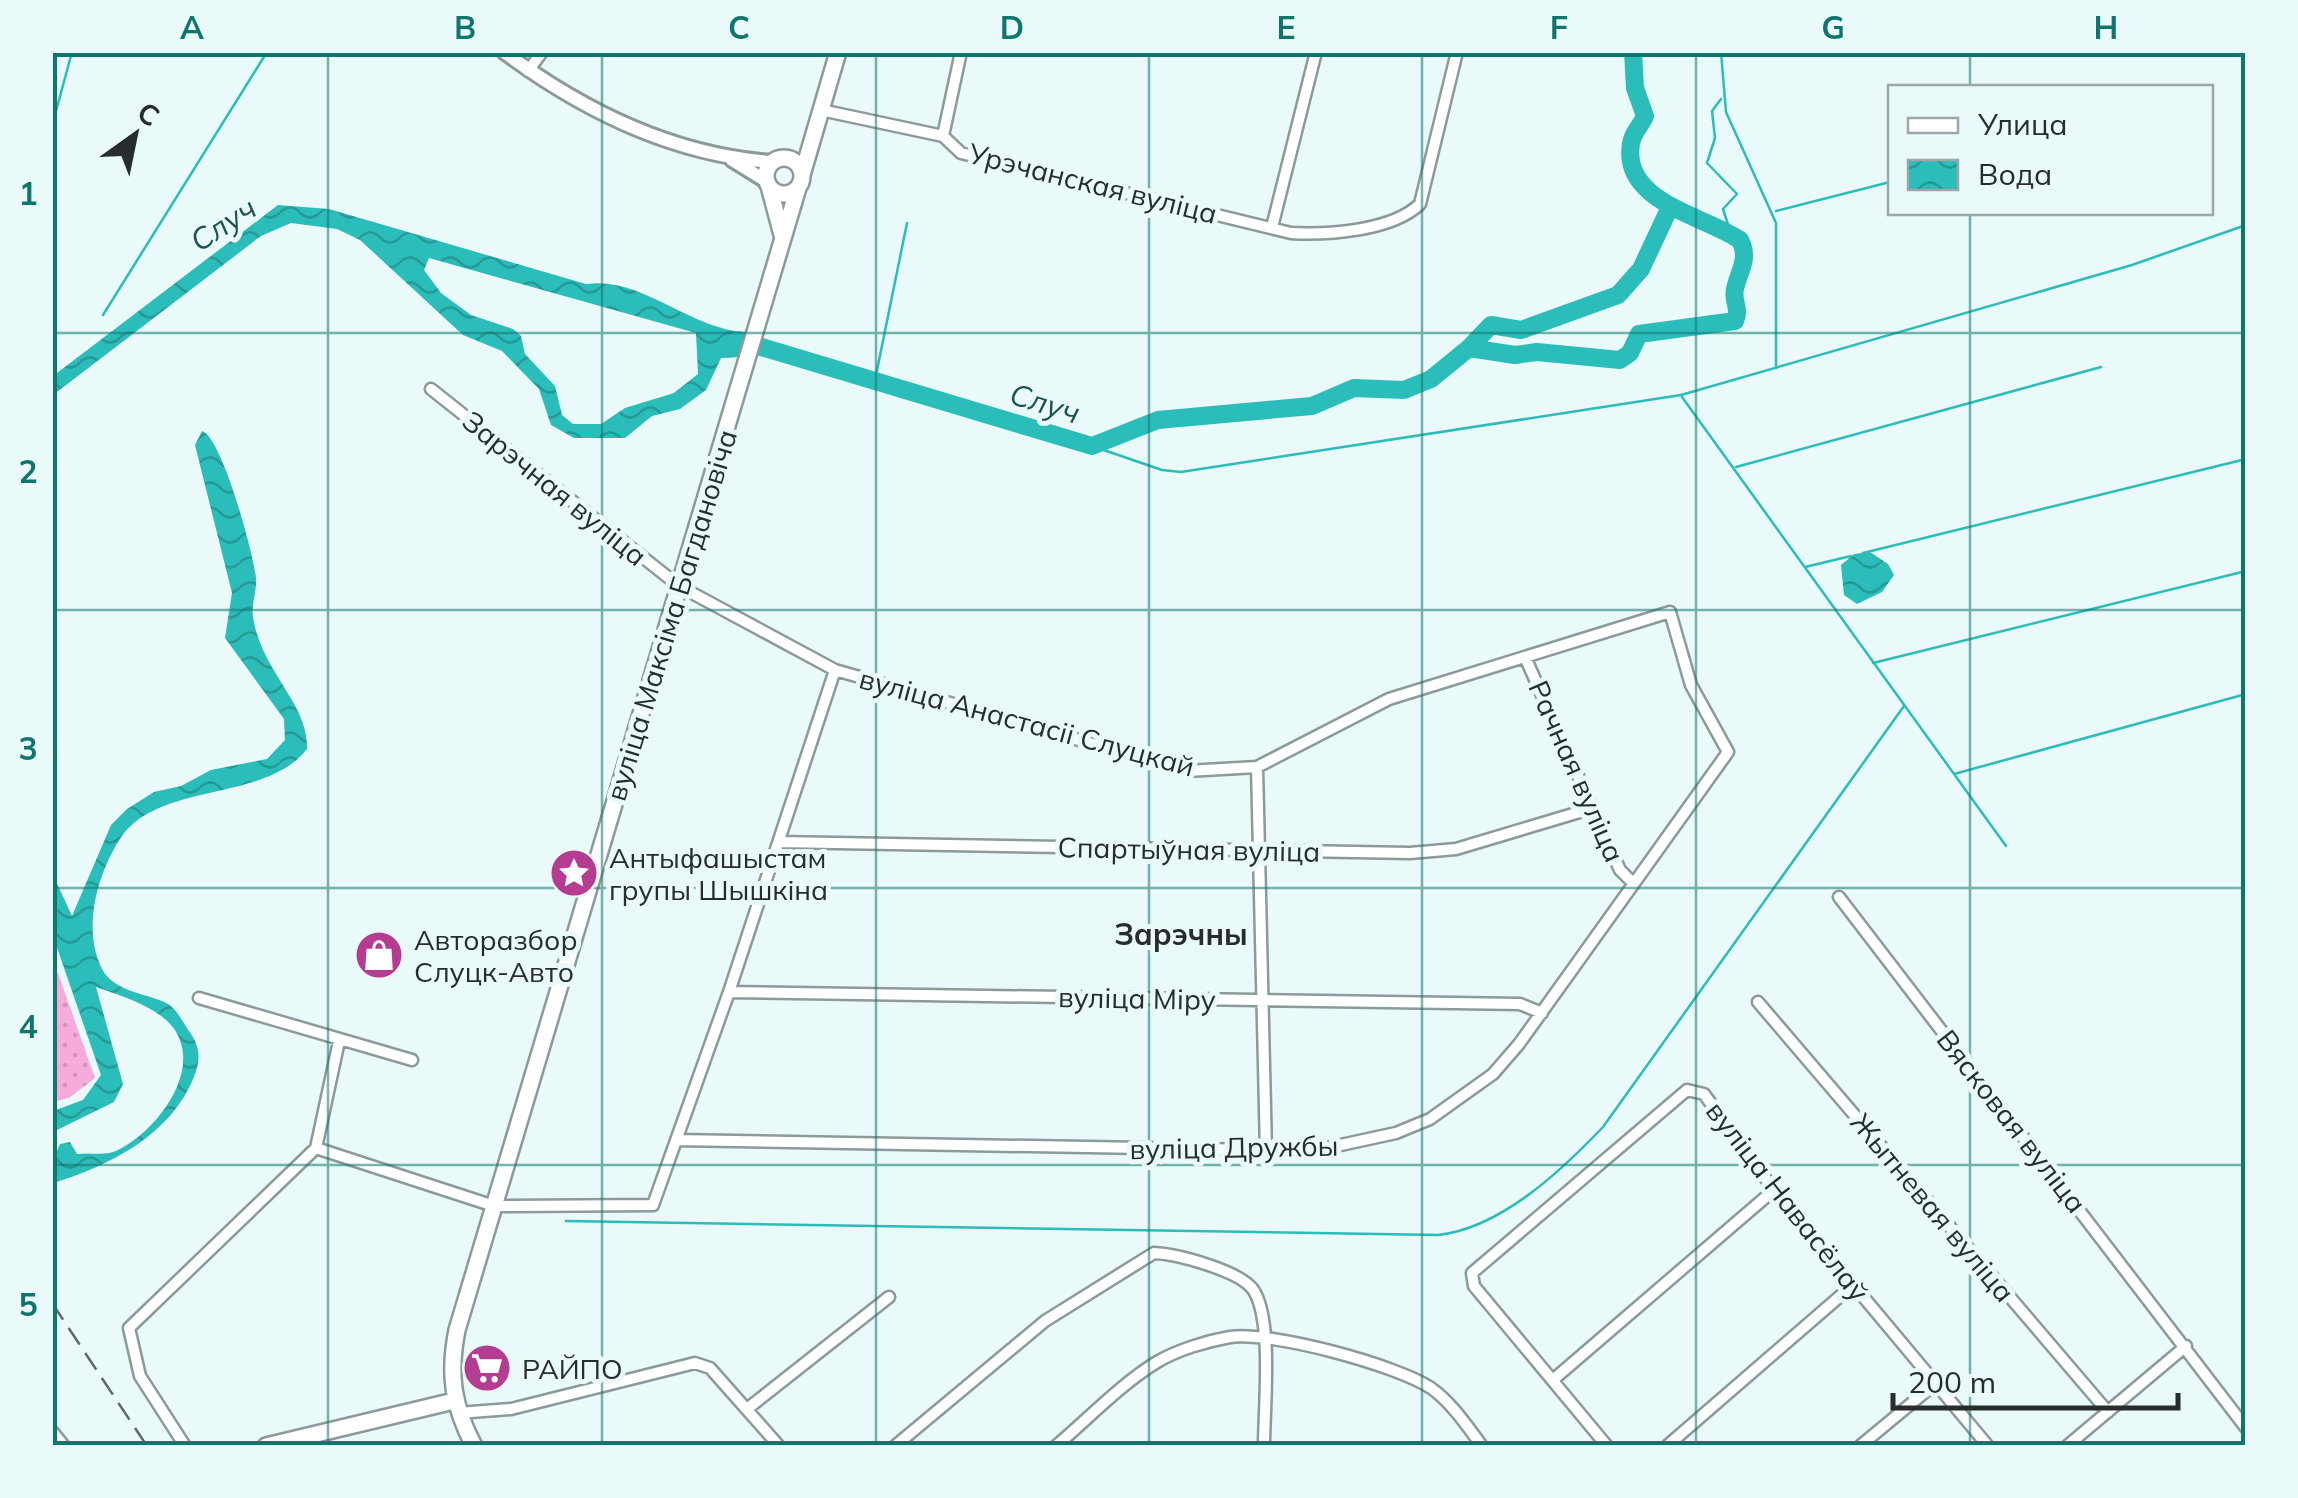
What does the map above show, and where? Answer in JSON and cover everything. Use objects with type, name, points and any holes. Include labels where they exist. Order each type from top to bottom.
[{"type":"main road","name":"вуліца Максіма Багдановіча","points":[[474,1446],[456,1407],[453,1352],[838,52]]},
{"type":"main road","name":"вуліца Максіма Багдановіча","points":[[777,160],[819,117]]},
{"type":"main road","points":[[777,160],[796,162],[800,181],[783,194],[768,184],[777,160]]},
{"type":"main road","name":"вуліца Максіма Багдановіча","points":[[768,184],[780,216],[782,244]]},
{"type":"main road","points":[[266,1446],[456,1407]]},
{"type":"street","points":[[504,52],[604,114],[730,159],[768,184]]},
{"type":"street","points":[[528,70],[542,52]]},
{"type":"street","name":"Урэчанская вуліца","points":[[962,52],[944,136],[962,153],[1272,228],[1314,234],[1383,222],[1403,216],[1420,204],[1458,52]]},
{"type":"street","points":[[1272,228],[1316,52]]},
{"type":"street","points":[[819,117],[944,136]]},
{"type":"street","points":[[730,159],[777,160]]},
{"type":"street","name":"Зарэчная вуліца","points":[[431,389],[678,586],[835,670]]},
{"type":"street","name":"вуліца Анастасіі Слуцкай","points":[[835,670],[1187,771],[1257,767],[1388,700],[1670,612],[1692,686],[1728,752]]},
{"type":"street","name":"Рачная вуліца","points":[[1526,657],[1620,870],[1632,882]]},
{"type":"street","points":[[316,1148],[494,1206],[653,1205],[729,992],[835,670]]},
{"type":"street","name":"вуліца Дружбы","points":[[676,1140],[1266,1151],[1352,1146],[1430,1119],[1493,1074],[1542,1013],[1728,752]]},
{"type":"street","points":[[1257,767],[1266,1151]]},
{"type":"street","name":"Спартыўная вуліца","points":[[779,842],[1410,853],[1456,849],[1593,808]]},
{"type":"street","name":"Вясковая вуліца","points":[[1839,896],[2246,1428]]},
{"type":"street","name":"вуліца Міру","points":[[729,992],[1530,1004],[1542,1013]]},
{"type":"street","points":[[199,998],[412,1060]]},
{"type":"street","name":"Жытневая вуліца","points":[[1758,1002],[2108,1412]]},
{"type":"street","points":[[185,1446],[140,1376],[128,1328],[316,1148],[339,1040]]},
{"type":"street","name":"вуліца Навасёлаў","points":[[1554,1379],[1474,1286],[1472,1273],[1687,1090],[1704,1094],[1774,1190],[1988,1446]]},
{"type":"street","points":[[1608,1446],[1554,1379],[1774,1190]]},
{"type":"street","points":[[895,1446],[1045,1322],[1154,1253],[1190,1259],[1250,1285],[1258,1295],[1264,1338],[1264,1446]]},
{"type":"street","points":[[1666,1446],[1853,1285]]},
{"type":"street","points":[[747,1410],[889,1296]]},
{"type":"street","points":[[1056,1446],[1157,1362],[1232,1337],[1264,1338],[1343,1355],[1418,1382],[1452,1407],[1482,1446]]},
{"type":"street","points":[[2066,1446],[2186,1346]]},
{"type":"street","points":[[456,1407],[510,1409],[694,1363],[710,1368],[779,1446]]},
{"type":"street","points":[[1860,1446],[1936,1383]]},
{"type":"street","points":[[52,1431],[64,1446]]},
{"type":"shaded area","points":[[58,973],[95,1078],[69,1098],[53,1102],[52,975]]},
{"type":"water","points":[[278,205],[329,209],[586,284],[627,288],[706,323],[746,332],[738,357],[721,358],[706,390],[680,409],[652,416],[625,438],[574,438],[551,425],[539,389],[502,351],[463,335],[360,240],[337,229],[291,223],[261,236],[53,395],[53,376]],"holes":[[[429,258],[696,333],[698,374],[674,393],[625,408],[601,424],[573,424],[562,415],[555,386],[525,354],[521,336],[513,329],[471,315],[441,293],[424,270]]]},
{"type":"water","points":[[202,431],[219,453],[250,547],[256,579],[253,612],[258,636],[301,717],[307,749],[288,766],[265,778],[159,808],[137,821],[120,839],[95,902],[96,954],[102,969],[115,983],[175,1010],[197,1045],[197,1066],[184,1098],[154,1132],[116,1157],[53,1183],[53,1160],[60,1144],[70,1142],[77,1154],[107,1153],[147,1130],[172,1097],[183,1060],[181,1042],[164,1018],[96,987],[123,1084],[114,1102],[53,1132],[53,1111],[83,1100],[101,1075],[53,936],[53,875],[72,916],[111,825],[127,809],[154,792],[181,786],[211,770],[267,759],[285,740],[284,719],[225,638],[232,593],[195,445]]},
{"type":"water","points":[[1870,552],[1888,564],[1894,575],[1882,592],[1857,604],[1844,595],[1841,565],[1854,554]]},
{"type":"waterway","points":[[52,126],[72,52]]},
{"type":"waterway","points":[[103,315],[267,52]]},
{"type":"waterway","name":"Случ","points":[[738,340],[1092,446],[1158,420],[1312,406],[1354,388],[1404,390],[1431,379],[1469,348],[1515,355],[1537,352],[1620,360],[1630,353],[1639,334],[1735,321],[1735,289],[1744,259],[1740,240],[1669,205],[1639,180],[1631,164],[1631,144],[1645,116],[1635,88],[1633,52]]},
{"type":"waterway","points":[[1721,52],[1726,112],[1776,223],[1776,368]]},
{"type":"waterway","points":[[1721,99],[1712,111],[1715,138],[1707,163],[1737,194],[1723,209],[1731,234]]},
{"type":"waterway","points":[[1776,211],[1888,183]]},
{"type":"waterway","points":[[1469,348],[1491,325],[1521,330],[1618,295],[1641,269],[1670,207]]},
{"type":"waterway","points":[[875,380],[907,223]]},
{"type":"waterway","points":[[1092,446],[1162,470],[1181,472],[1681,395],[2132,265],[2246,225]]},
{"type":"waterway","points":[[1736,467],[2101,367]]},
{"type":"waterway","points":[[1682,397],[2006,846]]},
{"type":"waterway","points":[[1863,553],[2246,459]]},
{"type":"waterway","points":[[1805,567],[1851,556]]},
{"type":"waterway","points":[[1873,663],[2246,571]]},
{"type":"waterway","points":[[1954,774],[2246,694]]},
{"type":"waterway","points":[[566,1221],[1438,1235],[1461,1230],[1528,1195],[1603,1127],[1904,706]]},
{"type":"railway","points":[[52,1303],[147,1446]]},
{"type":"place","name":"Антыфашыстам групы Шышкіна","points":[[574,873]]},
{"type":"place","name":"Авторазбор Слуцк-Авто","points":[[379,955]]},
{"type":"place","name":"РАЙПО","points":[[487,1368]]},
{"type":"district","name":"Зарэчны","points":[[1181,934]]}]
